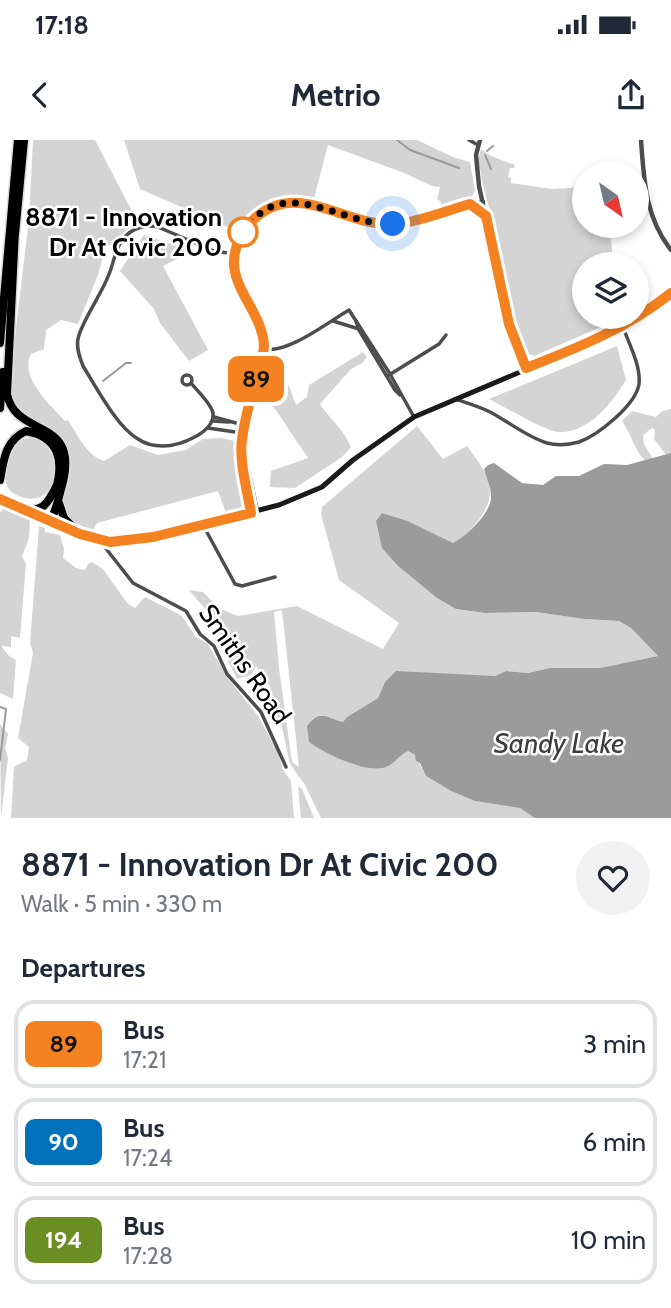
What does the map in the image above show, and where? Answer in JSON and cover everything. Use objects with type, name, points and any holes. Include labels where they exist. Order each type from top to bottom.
[{"type":"highway","points":[[0,343],[18,140]]},
{"type":"highway","points":[[0,408],[24,140]]},
{"type":"highway","points":[[15,230],[8,396],[16,412],[50,432],[61,444],[66,465],[50,521]]},
{"type":"highway","points":[[0,302],[5,278]]},
{"type":"highway","points":[[0,480],[6,450],[11,441],[26,431],[37,433],[54,445],[59,455],[60,467],[50,521]]},
{"type":"highway","points":[[20,509],[40,509],[49,500],[58,483]]},
{"type":"highway","points":[[59,496],[59,506],[64,519],[80,534]]},
{"type":"main road","points":[[649,308],[671,293]]},
{"type":"main road","points":[[0,499],[100,541],[130,541],[254,512],[322,487],[354,460],[414,417],[617,329]]},
{"type":"street","points":[[469,140],[479,142],[476,168],[483,202],[509,324],[526,368]]},
{"type":"street","points":[[641,140],[648,207],[656,227],[671,250]]},
{"type":"street","points":[[254,512],[242,456],[244,428],[264,349],[261,326],[234,267],[235,254],[248,224],[268,208],[288,202],[310,203],[385,224],[408,221],[483,202]]},
{"type":"street","points":[[470,204],[486,216]]},
{"type":"street","points":[[191,383],[210,406],[213,419],[208,428],[176,445],[164,446],[140,441],[124,426],[91,379],[79,356],[77,340],[102,292],[118,247],[130,233],[151,225],[214,251],[235,254]]},
{"type":"street","points":[[264,349],[272,351],[286,347],[349,310],[389,375]]},
{"type":"street","points":[[331,321],[359,330]]},
{"type":"street","points":[[356,321],[414,417]]},
{"type":"street","points":[[453,399],[489,412],[547,443],[564,445],[583,440],[596,433],[626,407],[637,391],[638,373],[624,329]]},
{"type":"street","points":[[389,375],[439,344],[446,335]]},
{"type":"street","points":[[213,419],[236,423],[244,428]]},
{"type":"street","points":[[208,428],[235,432],[244,428]]},
{"type":"street","points":[[203,525],[235,584],[241,586],[275,577]]},
{"type":"street","name":"Smiths Road","points":[[100,541],[133,583],[186,611],[201,634],[214,646],[227,674],[261,712],[286,767]]},
{"type":"shaded area","points":[[33,140],[95,140],[137,221],[105,249],[98,275],[78,324],[61,320],[46,330],[44,349],[31,354],[29,372],[38,390],[65,421],[68,420],[88,450],[104,461],[130,445],[158,455],[186,450],[203,439],[222,438],[238,442],[249,507],[226,513],[218,491],[97,523],[93,530],[77,524],[67,516],[63,499],[69,467],[64,445],[52,432],[22,416],[12,403],[10,379],[29,218]]},
{"type":"shaded area","points":[[124,140],[417,140],[470,162],[475,191],[469,201],[440,208],[441,202],[437,199],[440,187],[328,145],[313,202],[291,200],[271,204],[253,215],[239,232],[140,189]]},
{"type":"shaded area","points":[[481,149],[515,165],[510,168],[508,177],[511,178],[511,183],[552,189],[572,188],[572,238],[611,238],[612,252],[572,252],[572,329],[596,329],[534,356],[527,353],[513,317],[478,159]]},
{"type":"shaded area","points":[[144,235],[193,251],[163,266],[208,350],[189,361],[160,323],[154,309],[120,271]]},
{"type":"shaded area","points":[[617,346],[626,380],[607,407],[580,428],[553,431],[489,399]]},
{"type":"shaded area","points":[[363,352],[367,357],[351,369],[320,404],[351,447],[342,457],[295,488],[270,487],[271,471],[308,458],[267,397],[271,381],[289,386],[296,405],[307,397],[309,385]]},
{"type":"shaded area","points":[[671,409],[671,455],[667,456],[654,439],[655,430],[652,428],[643,435],[644,444],[653,459],[646,462],[622,421],[632,411],[656,417],[662,411]]},
{"type":"shaded area","points":[[417,426],[443,459],[467,446],[489,482],[489,500],[485,510],[470,531],[453,543],[408,521],[382,513],[398,566],[437,598],[456,609],[485,613],[536,612],[619,621],[631,628],[658,656],[600,668],[550,668],[528,673],[506,671],[495,676],[447,675],[385,682],[378,698],[343,722],[320,715],[309,742],[337,758],[373,768],[391,764],[408,751],[415,755],[426,776],[451,791],[475,801],[520,808],[535,818],[321,818],[305,785],[290,764],[281,723],[272,707],[270,687],[256,666],[251,675],[237,679],[224,653],[217,626],[189,590],[203,592],[220,609],[238,616],[297,606],[383,649],[399,623],[339,580],[321,514],[322,507]],"holes":[[[282,610],[299,767],[292,762],[279,668],[274,612]]]},
{"type":"shaded area","points":[[31,437],[43,444],[55,465],[51,488],[33,499],[10,491],[6,481],[8,461],[13,448],[21,440]]},
{"type":"shaded area","points":[[4,507],[30,520],[29,538],[22,557],[26,563],[20,638],[11,636],[11,647],[1,646],[16,660],[13,699],[0,693],[0,513]]},
{"type":"shaded area","points":[[39,526],[45,528],[45,532],[60,535],[64,549],[63,558],[76,568],[85,570],[92,562],[103,569],[127,603],[135,608],[145,597],[181,615],[196,637],[208,644],[227,677],[258,716],[278,752],[283,770],[291,781],[294,818],[11,818],[14,767],[27,760],[29,747],[18,738],[33,653],[30,643]]},
{"type":"shaded area","points":[[0,724],[8,734],[1,818]]},
{"type":"shaded area","points":[[298,787],[302,789],[314,818],[301,818]]},
{"type":"water","name":"Sandy Lake","points":[[671,453],[671,818],[535,818],[520,808],[475,801],[451,791],[426,776],[415,755],[408,751],[386,767],[368,768],[335,757],[309,742],[307,726],[312,721],[323,716],[343,722],[378,698],[385,682],[396,671],[495,676],[506,671],[528,673],[550,668],[600,668],[658,656],[631,628],[619,621],[536,612],[485,613],[456,609],[437,598],[398,566],[382,548],[376,521],[382,513],[408,521],[453,543],[471,529],[487,509],[491,493],[484,469],[488,465],[494,463],[522,483],[543,485],[556,476],[579,476],[604,464],[627,465]]},
{"type":"waterway","points":[[397,140],[410,150],[459,168]]},
{"type":"waterway","points":[[487,151],[493,146]]},
{"type":"waterway","points":[[485,155],[491,169]]},
{"type":"waterway","points":[[103,381],[126,363],[131,363]]},
{"type":"waterway","points":[[0,707],[6,709],[0,760]]},
{"type":"bus line","name":"89","points":[[0,499],[80,534],[110,542],[153,537],[251,513],[241,444],[264,349],[261,326],[240,287],[234,262],[237,245],[248,224],[268,208],[278,204],[310,203],[385,224],[408,221],[470,204],[478,209],[486,216],[509,324],[526,368],[623,326],[671,293]]},
{"type":"place","name":"8871 - Innovation Dr At Civic 200","points":[[243,232]]},
{"type":"route","points":[[243,232],[248,224],[268,208],[288,202],[310,203],[375,223],[393,224]]}]
